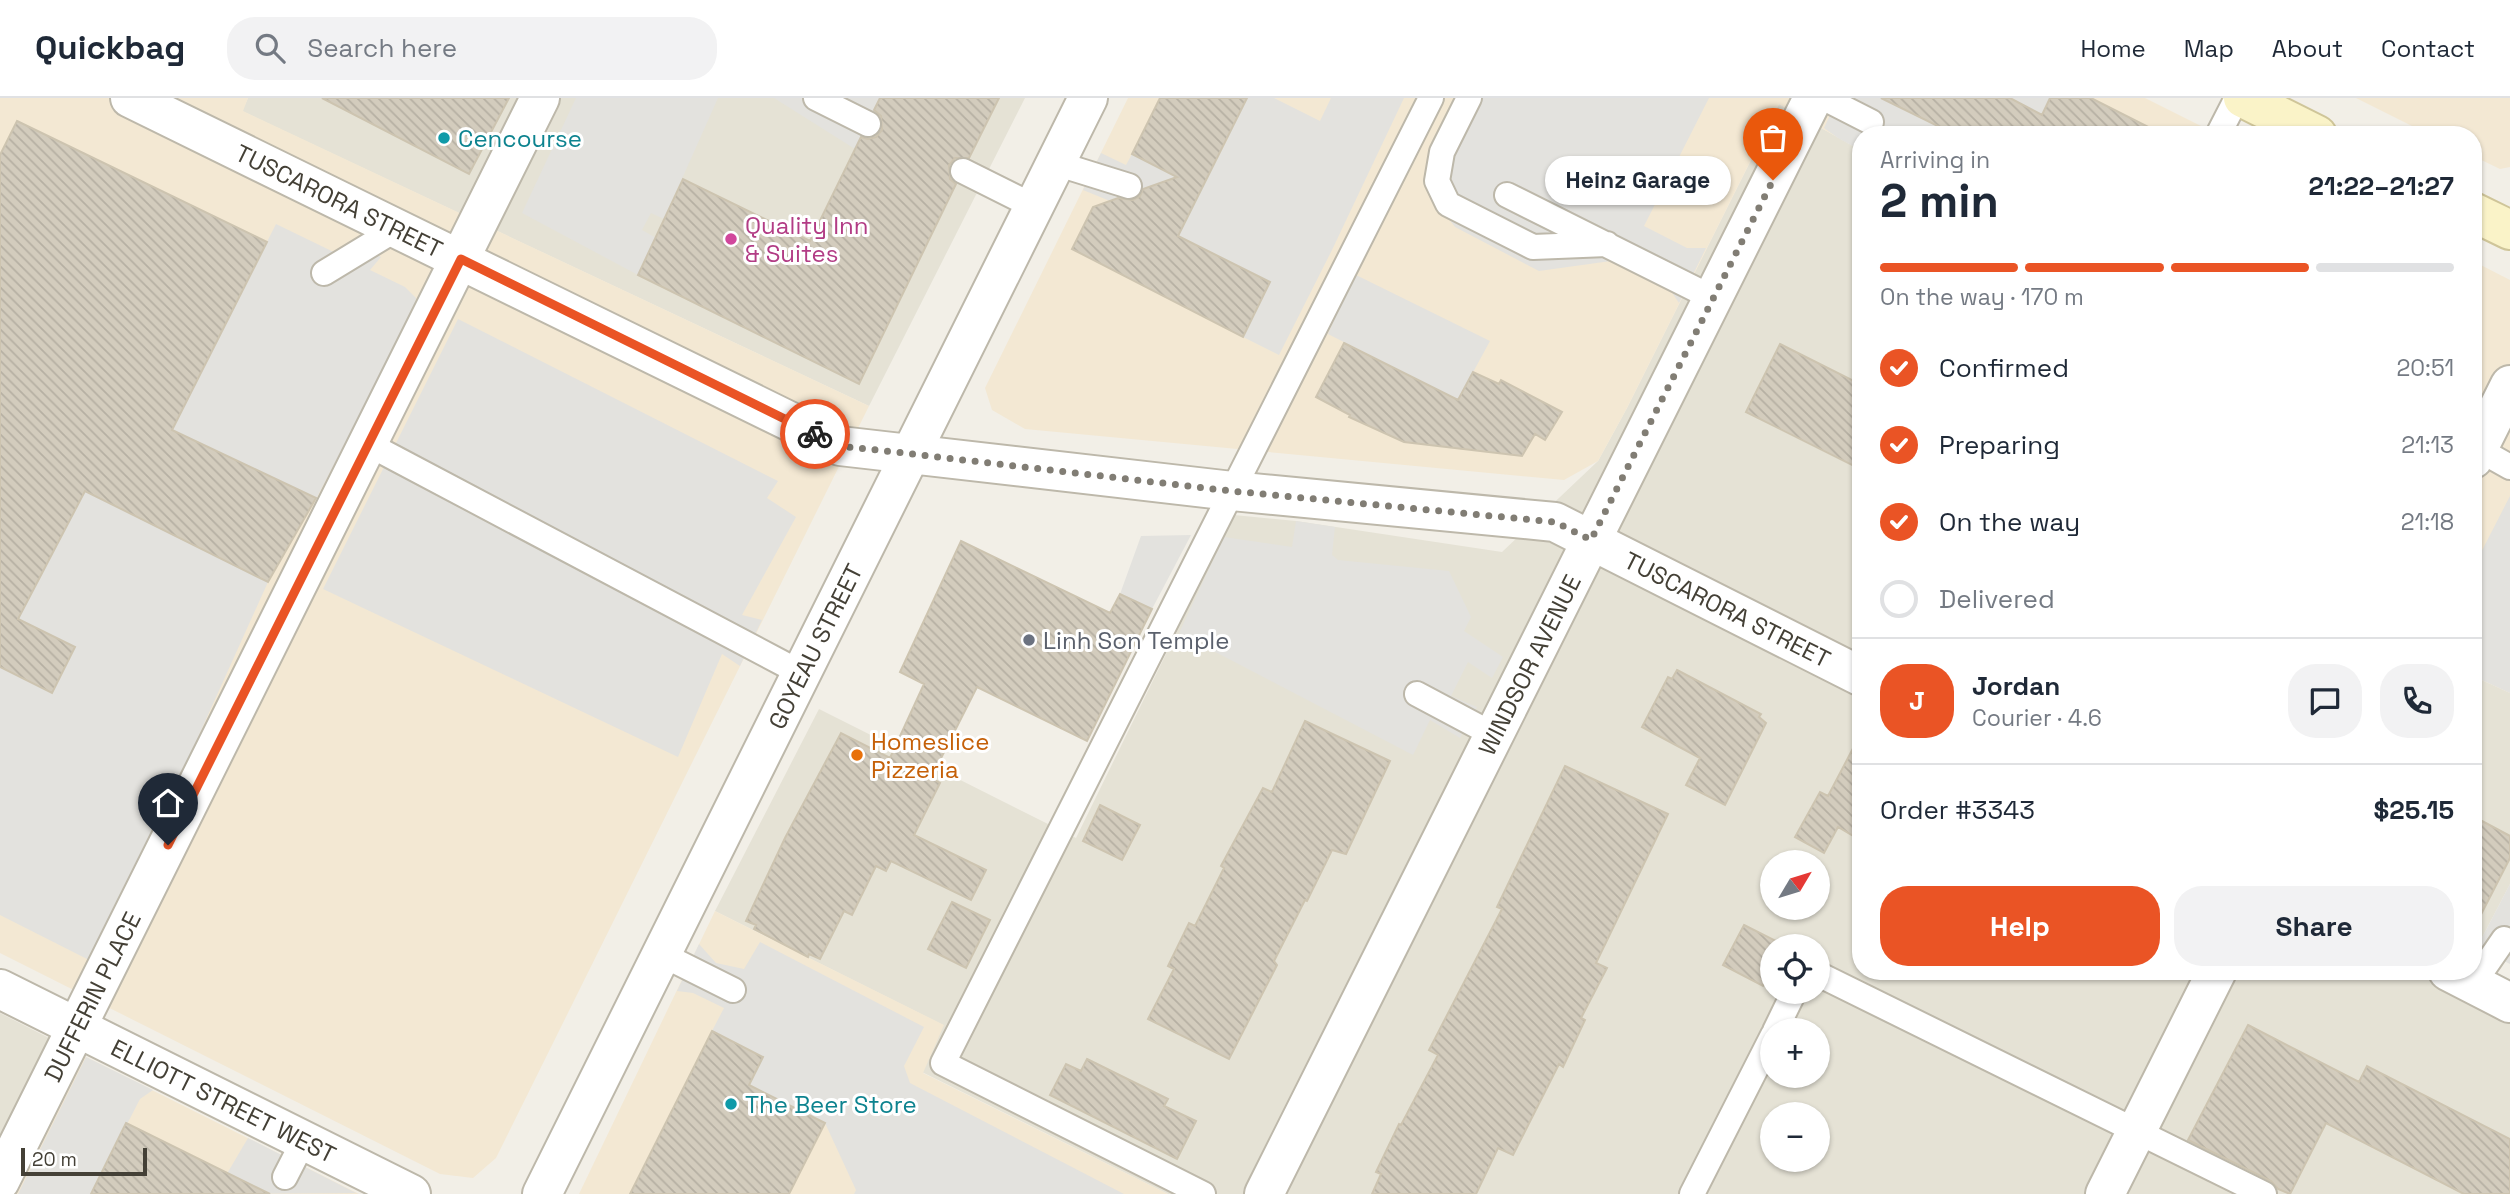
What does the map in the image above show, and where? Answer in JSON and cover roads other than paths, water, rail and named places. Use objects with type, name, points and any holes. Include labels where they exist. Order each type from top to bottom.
[{"type":"main road","points":[[2243,98],[2299,126]]},
{"type":"main road","points":[[2482,216],[2510,230]]},
{"type":"street","name":"TUSCARORA STREET","points":[[130,98],[839,446],[1231,491],[1555,522],[1852,672]]},
{"type":"street","name":"DUFFERIN PLACE","points":[[0,1181],[540,98]]},
{"type":"street","name":"GOYEAU STREET","points":[[542,1194],[1087,98]]},
{"type":"street","name":"WINDSOR AVENUE","points":[[1264,1194],[1810,101]]},
{"type":"street","points":[[2483,450],[2510,384]]},
{"type":"street","points":[[2105,1194],[2212,980]]},
{"type":"street","points":[[2464,980],[2510,1003]]},
{"type":"street","name":"ELLIOTT STREET WEST","points":[[3,997],[77,1027],[411,1194]]},
{"type":"lane","points":[[816,98],[868,124]]},
{"type":"lane","points":[[1203,1194],[943,1063],[1431,98]]},
{"type":"lane","points":[[1469,98],[1442,152],[1437,181],[1448,204],[1533,247],[1607,244]]},
{"type":"lane","points":[[2224,126],[2243,98]]},
{"type":"lane","points":[[1810,101],[1871,122]]},
{"type":"lane","points":[[1055,163],[1129,186]]},
{"type":"lane","points":[[963,171],[1033,206]]},
{"type":"lane","points":[[1507,195],[1713,298]]},
{"type":"lane","points":[[324,273],[398,228]]},
{"type":"lane","points":[[368,444],[801,673]]},
{"type":"lane","points":[[1417,694],[1494,735]]},
{"type":"lane","points":[[2482,958],[2504,939]]},
{"type":"lane","points":[[661,954],[733,990]]},
{"type":"lane","points":[[1830,980],[2264,1194]]},
{"type":"lane","points":[[1692,1194],[1760,1060]]},
{"type":"lane","points":[[285,1177],[304,1140]]},
{"type":"place","name":"Cencourse","points":[[444,138]]},
{"type":"place","name":"Heinz Garage","points":[[1773,180]]},
{"type":"place","name":"Quality Inn & Suites","points":[[731,239]]},
{"type":"place","name":"Linh Son Temple","points":[[1029,640]]},
{"type":"place","name":"Homeslice Pizzeria","points":[[857,755]]},
{"type":"place","name":"The Beer Store","points":[[731,1104]]}]
